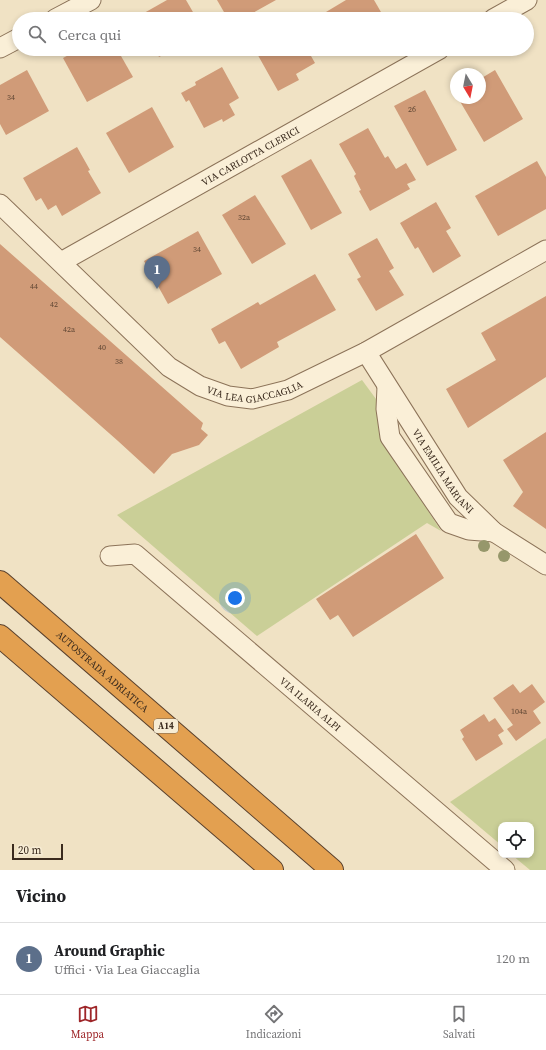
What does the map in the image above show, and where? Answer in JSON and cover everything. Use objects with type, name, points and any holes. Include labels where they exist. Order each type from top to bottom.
[{"type":"highway","name":"AUTOSTRADA ADRIATICA","points":[[0,582],[332,870]]},
{"type":"highway","points":[[0,636],[272,870]]},
{"type":"street","points":[[68,12],[91,0]]},
{"type":"street","points":[[506,12],[527,0]]},
{"type":"street","points":[[0,48],[12,42]]},
{"type":"street","name":"VIA CARLOTTA CLERICI","points":[[60,262],[428,56]]},
{"type":"street","name":"VIA LEA GIACCAGLIA","points":[[0,204],[169,367],[200,386],[228,396],[252,399],[288,390],[366,352],[546,250]]},
{"type":"street","name":"VIA EMILIA MARIANI","points":[[366,352],[458,497],[494,532],[546,565]]},
{"type":"street","points":[[388,387],[386,409],[390,437],[448,523],[469,530],[494,532]]},
{"type":"street","name":"VIA ILARIA ALPI","points":[[110,556],[135,554],[505,870]]},
{"type":"green space","points":[[362,380],[376,399],[380,435],[441,531],[427,523],[257,636],[117,515]]},
{"type":"green space","points":[[546,738],[546,870],[530,870],[516,858],[534,858],[534,822],[498,822],[498,842],[450,802]]},
{"type":"building","points":[[167,0],[186,0],[193,12],[146,12]]},
{"type":"building","points":[[217,0],[276,0],[255,12],[224,12]]},
{"type":"building","points":[[346,0],[374,0],[381,12],[326,12]]},
{"type":"building","points":[[67,56],[121,56],[133,77],[87,102],[63,58]]},
{"type":"building","points":[[258,56],[311,56],[315,63],[296,74],[299,80],[278,91]]},
{"type":"building","points":[[222,67],[239,98],[229,104],[235,115],[223,122],[222,119],[204,128],[189,100],[186,102],[181,93],[196,85],[195,82]]},
{"type":"building","points":[[27,70],[49,111],[6,135],[0,124],[0,85]]},
{"type":"building","points":[[495,70],[523,119],[484,142],[462,104],[486,104],[486,75]]},
{"type":"building","points":[[425,90],[457,150],[427,166],[394,106]]},
{"type":"building","points":[[152,107],[174,147],[129,173],[106,133]]},
{"type":"building","points":[[368,128],[385,158],[388,156],[396,169],[406,163],[416,180],[407,184],[410,189],[370,211],[359,191],[361,190],[354,176],[356,174],[339,144]]},
{"type":"building","points":[[77,147],[90,170],[88,171],[101,193],[62,216],[56,205],[48,210],[41,198],[36,201],[23,178]]},
{"type":"building","points":[[311,159],[342,213],[311,230],[281,176]]},
{"type":"building","points":[[537,161],[546,177],[546,209],[498,236],[475,196]]},
{"type":"building","points":[[255,195],[286,244],[252,264],[222,215]]},
{"type":"building","points":[[436,202],[451,228],[446,231],[461,256],[433,273],[418,247],[415,249],[400,223]]},
{"type":"building","points":[[198,231],[222,274],[168,304],[144,261]]},
{"type":"building","points":[[377,238],[394,268],[389,271],[404,295],[376,311],[357,279],[361,277],[348,254]]},
{"type":"building","points":[[0,244],[203,423],[201,429],[208,435],[199,445],[172,454],[154,474],[0,337]]},
{"type":"building","points":[[315,274],[336,310],[277,342],[279,347],[241,369],[225,341],[219,344],[211,329],[258,302],[260,305]]},
{"type":"building","points":[[546,296],[546,377],[468,428],[446,389],[496,360],[481,333]]},
{"type":"building","points":[[546,432],[546,529],[513,506],[523,492],[503,460]]},
{"type":"building","points":[[416,534],[444,578],[353,637],[338,615],[330,620],[316,599]]},
{"type":"building","points":[[513,684],[520,693],[532,684],[545,702],[533,711],[541,723],[516,741],[507,729],[513,725],[493,698]]},
{"type":"building","points":[[484,714],[489,722],[495,718],[504,731],[498,735],[503,744],[476,761],[462,739],[464,737],[460,730]]},
{"type":"place","name":"Around Graphic","points":[[157,289]]}]
